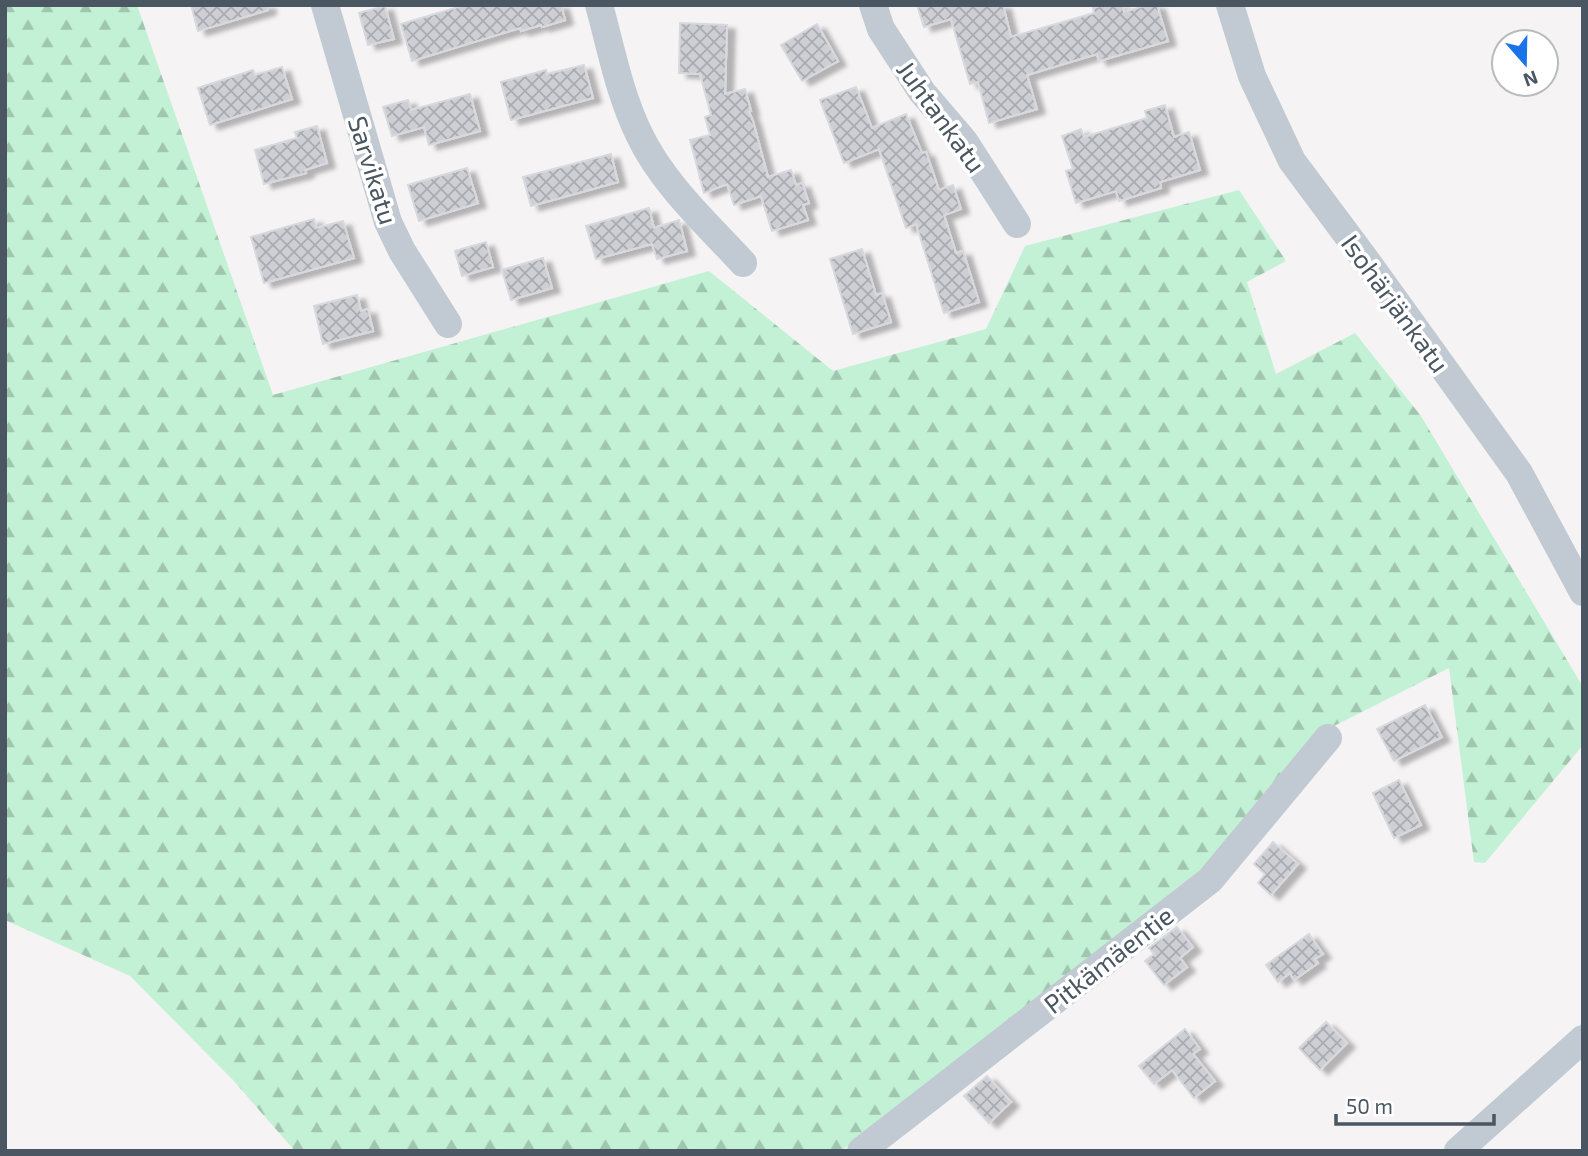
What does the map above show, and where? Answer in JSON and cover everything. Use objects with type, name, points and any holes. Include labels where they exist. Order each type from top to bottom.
[{"type":"street","name":"Sarvikatu","points":[[325,5],[388,222],[402,251],[448,324]]},
{"type":"street","points":[[599,5],[622,90],[639,135],[667,179],[743,264]]},
{"type":"street","name":"Juhtankatu","points":[[873,5],[881,29],[922,92],[964,141],[1017,224]]},
{"type":"street","name":"Isohärjänkatu","points":[[1230,5],[1252,76],[1292,161],[1519,473],[1583,592]]},
{"type":"street","name":"Pitkämäentie","points":[[861,1151],[1210,880],[1328,738]]},
{"type":"street","points":[[1458,1151],[1583,1039]]},
{"type":"green space","points":[[5,5],[137,5],[273,395],[709,271],[833,371],[986,329],[1025,246],[1239,190],[1286,261],[1247,282],[1276,374],[1355,333],[1421,416],[1583,687],[1583,745],[1485,863],[1474,862],[1449,668],[1310,738],[1204,867],[841,1151],[295,1151],[232,1079],[130,976],[5,920]]},
{"type":"building","points":[[191,5],[268,5],[268,10],[198,31]]},
{"type":"building","points":[[465,5],[561,5],[565,20],[521,31],[520,28],[412,61],[401,24]]},
{"type":"building","points":[[917,5],[1003,5],[1011,37],[1094,13],[1093,8],[1104,5],[1122,5],[1124,12],[1157,5],[1168,41],[1099,61],[1097,54],[1027,75],[1037,109],[989,123],[978,82],[970,84],[951,19],[924,27]]},
{"type":"building","points":[[385,6],[394,39],[368,45],[359,13]]},
{"type":"building","points":[[680,23],[727,25],[725,94],[745,89],[768,177],[791,170],[796,185],[802,183],[809,203],[803,205],[808,220],[772,231],[761,196],[734,205],[727,184],[704,193],[690,140],[710,135],[705,117],[711,115],[700,74],[679,73]]},
{"type":"building","points":[[817,24],[838,61],[802,81],[781,45]]},
{"type":"building","points":[[584,65],[593,98],[511,120],[501,82],[546,70],[547,74]]},
{"type":"building","points":[[282,67],[292,99],[210,125],[198,88],[253,70],[255,75]]},
{"type":"building","points":[[856,87],[872,128],[906,114],[922,153],[926,152],[939,190],[953,185],[961,209],[944,215],[956,253],[963,251],[979,302],[944,313],[916,224],[906,228],[879,149],[844,163],[820,100]]},
{"type":"building","points":[[470,94],[480,131],[429,145],[424,127],[392,136],[383,107],[408,100],[411,110]]},
{"type":"building","points":[[1165,105],[1174,137],[1189,132],[1200,170],[1160,182],[1161,188],[1119,201],[1116,191],[1076,203],[1066,171],[1073,169],[1062,136],[1081,129],[1084,137],[1147,118],[1145,111]]},
{"type":"building","points":[[317,126],[327,163],[305,170],[306,173],[264,184],[255,150],[297,138],[295,132]]},
{"type":"building","points":[[611,154],[618,182],[531,206],[523,177]]},
{"type":"building","points":[[467,168],[478,203],[419,221],[408,185]]},
{"type":"building","points":[[649,208],[654,228],[679,220],[687,251],[657,259],[652,244],[596,259],[586,226]]},
{"type":"building","points":[[314,219],[316,228],[343,221],[354,258],[264,283],[251,237]]},
{"type":"building","points":[[486,242],[493,267],[462,276],[455,251]]},
{"type":"building","points":[[862,249],[876,295],[882,293],[891,322],[853,334],[830,259]]},
{"type":"building","points":[[543,258],[552,288],[511,300],[502,270]]},
{"type":"building","points":[[357,295],[361,311],[368,309],[373,331],[323,344],[314,306]]},
{"type":"building","points":[[1425,705],[1442,737],[1394,761],[1377,729]]},
{"type":"building","points":[[1399,780],[1421,825],[1394,838],[1373,793]]},
{"type":"building","points":[[1273,842],[1298,864],[1271,895],[1258,883],[1265,874],[1254,864]]},
{"type":"building","points":[[1177,927],[1193,947],[1180,958],[1187,967],[1164,985],[1145,961],[1154,954],[1149,948]]},
{"type":"building","points":[[1309,934],[1323,954],[1315,959],[1318,963],[1294,980],[1290,973],[1278,982],[1266,965]]},
{"type":"building","points":[[1326,1022],[1347,1043],[1320,1070],[1299,1048]]},
{"type":"building","points":[[1185,1029],[1200,1049],[1193,1054],[1215,1081],[1194,1098],[1172,1070],[1154,1084],[1139,1066]]},
{"type":"building","points":[[987,1076],[1011,1102],[989,1123],[964,1096]]}]
